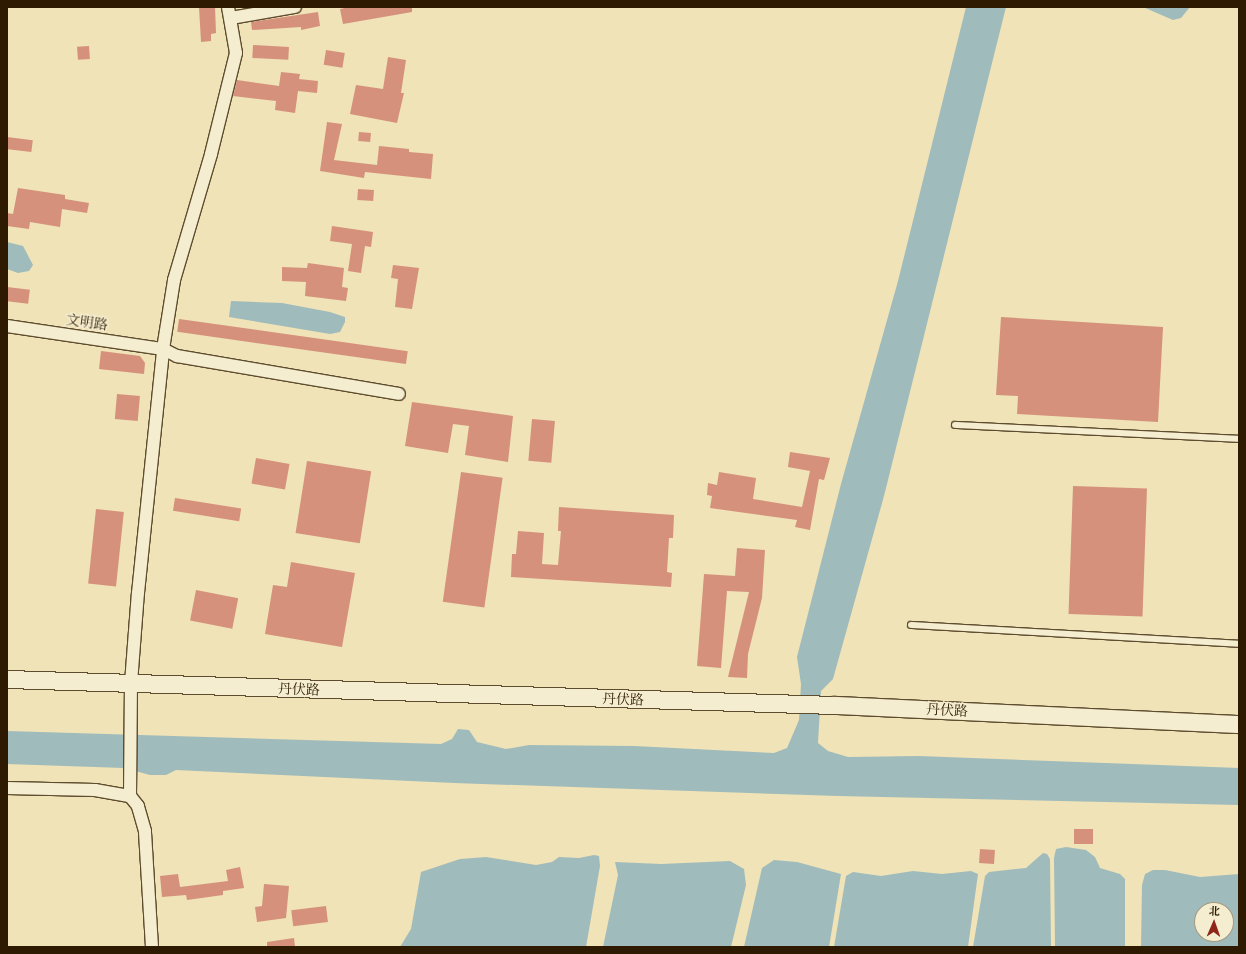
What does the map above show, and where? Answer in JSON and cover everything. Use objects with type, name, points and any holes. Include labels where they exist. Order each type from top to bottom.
[{"type":"main road","name":"丹伏路","points":[[7,679],[835,705],[1239,724]]},
{"type":"street","points":[[152,947],[146,831],[138,806],[130,796],[132,720],[131,683],[163,349],[174,280],[211,154],[236,53],[230,12],[295,7]]},
{"type":"street","name":"文明路","points":[[7,326],[163,349],[177,356],[399,394]]},
{"type":"street","points":[[7,788],[95,790],[130,796]]},
{"type":"lane","points":[[955,426],[1239,439]]},
{"type":"lane","points":[[911,625],[1239,644]]},
{"type":"water","points":[[966,7],[1006,7],[884,496],[833,679],[821,691],[818,743],[828,751],[848,757],[919,756],[1239,768],[1239,805],[838,796],[454,783],[176,770],[166,775],[150,775],[124,768],[7,764],[7,731],[441,744],[452,739],[458,729],[469,730],[477,742],[506,749],[529,745],[634,746],[774,753],[787,748],[799,720],[801,684],[797,657],[841,484],[898,281]]},
{"type":"water","points":[[1143,7],[1190,7],[1181,18],[1173,20]]},
{"type":"water","points":[[7,242],[23,246],[33,265],[29,271],[18,273],[7,269]]},
{"type":"water","points":[[231,301],[282,303],[330,312],[345,317],[345,322],[340,332],[330,334],[229,317]]},
{"type":"water","points":[[1066,847],[1086,850],[1095,857],[1100,868],[1120,874],[1125,879],[1125,947],[1055,947],[1054,858],[1056,849]]},
{"type":"water","points":[[1043,853],[1047,854],[1050,859],[1051,947],[973,947],[985,876],[989,872],[1026,868]]},
{"type":"water","points":[[594,855],[599,856],[600,866],[586,947],[400,947],[411,929],[421,872],[460,859],[486,857],[536,865],[552,862],[559,857],[579,858]]},
{"type":"water","points":[[774,860],[797,862],[841,874],[829,947],[744,947],[762,868]]},
{"type":"water","points":[[730,861],[744,869],[746,885],[731,947],[603,947],[618,875],[615,862],[661,864]]},
{"type":"water","points":[[1153,870],[1165,870],[1200,877],[1239,874],[1239,947],[1141,947],[1142,885],[1145,874]]},
{"type":"water","points":[[913,871],[942,874],[971,871],[978,874],[968,947],[834,947],[846,876],[853,872],[881,876]]},
{"type":"building","points":[[199,7],[215,7],[216,33],[211,34],[211,41],[201,42]]},
{"type":"building","points":[[350,7],[412,7],[412,12],[343,24],[340,9]]},
{"type":"building","points":[[318,12],[320,26],[301,30],[301,27],[252,30],[251,22]]},
{"type":"building","points":[[253,45],[289,47],[288,60],[252,58]]},
{"type":"building","points":[[89,46],[90,59],[78,60],[77,47]]},
{"type":"building","points":[[326,50],[345,53],[342,68],[324,65]]},
{"type":"building","points":[[388,57],[406,60],[401,93],[404,93],[397,123],[350,114],[356,85],[383,89]]},
{"type":"building","points":[[281,72],[300,74],[299,79],[318,81],[317,93],[298,91],[295,113],[275,110],[276,101],[233,96],[237,80],[279,86]]},
{"type":"building","points":[[327,122],[342,124],[334,160],[377,165],[379,146],[409,149],[409,152],[433,154],[431,179],[365,172],[364,178],[320,171]]},
{"type":"building","points":[[359,132],[371,133],[370,142],[358,141]]},
{"type":"building","points":[[7,137],[33,140],[31,152],[7,149]]},
{"type":"building","points":[[18,188],[65,195],[65,199],[89,203],[87,213],[62,209],[60,227],[30,222],[29,229],[7,226],[7,213],[13,214]]},
{"type":"building","points":[[358,189],[374,190],[373,201],[357,200]]},
{"type":"building","points":[[332,226],[373,232],[371,247],[365,246],[361,273],[348,271],[352,244],[330,241]]},
{"type":"building","points":[[308,263],[344,268],[342,287],[348,288],[346,301],[305,296],[306,282],[282,281],[282,267],[307,268]]},
{"type":"building","points":[[393,265],[419,268],[412,309],[395,307],[398,279],[391,278]]},
{"type":"building","points":[[7,287],[30,290],[28,304],[7,301]]},
{"type":"building","points":[[1001,317],[1163,327],[1158,422],[1017,414],[1018,396],[996,395]]},
{"type":"building","points":[[179,319],[408,351],[406,364],[177,332]]},
{"type":"building","points":[[101,351],[140,356],[145,363],[144,374],[99,369]]},
{"type":"building","points":[[117,394],[140,396],[138,421],[115,419]]},
{"type":"building","points":[[412,402],[513,416],[508,462],[465,455],[469,426],[453,424],[448,453],[405,446]]},
{"type":"building","points":[[532,419],[555,421],[551,463],[528,461]]},
{"type":"building","points":[[790,452],[830,458],[824,480],[819,479],[810,530],[795,527],[797,520],[710,508],[712,496],[707,495],[708,483],[717,485],[719,472],[756,478],[753,499],[802,507],[810,471],[788,467]]},
{"type":"building","points":[[256,458],[289,464],[285,490],[251,484]]},
{"type":"building","points":[[307,461],[371,471],[360,543],[296,533]]},
{"type":"building","points":[[461,472],[503,478],[484,608],[443,602]]},
{"type":"building","points":[[1073,486],[1147,489],[1142,617],[1069,614]]},
{"type":"building","points":[[175,498],[241,508],[239,521],[173,511]]},
{"type":"building","points":[[559,507],[674,515],[673,538],[669,538],[667,572],[672,573],[671,587],[511,577],[512,554],[516,554],[518,531],[544,533],[542,564],[558,565],[561,531],[558,531]]},
{"type":"building","points":[[96,509],[124,512],[116,587],[88,584]]},
{"type":"building","points":[[737,548],[765,550],[762,598],[748,654],[747,678],[728,677],[749,592],[727,591],[721,668],[697,666],[704,574],[735,576]]},
{"type":"building","points":[[291,562],[355,573],[342,647],[265,634],[273,585],[287,587]]},
{"type":"building","points":[[196,590],[238,598],[232,629],[190,620]]},
{"type":"building","points":[[1074,829],[1093,829],[1093,844],[1074,844]]},
{"type":"building","points":[[980,849],[995,850],[994,864],[979,863]]},
{"type":"building","points":[[240,867],[244,888],[223,891],[223,895],[187,900],[186,895],[162,897],[160,876],[178,874],[180,887],[228,881],[226,870]]},
{"type":"building","points":[[264,884],[289,886],[286,918],[257,922],[255,907],[262,906]]},
{"type":"building","points":[[326,906],[328,922],[293,926],[291,910]]},
{"type":"building","points":[[294,938],[295,947],[267,947],[267,942]]}]
